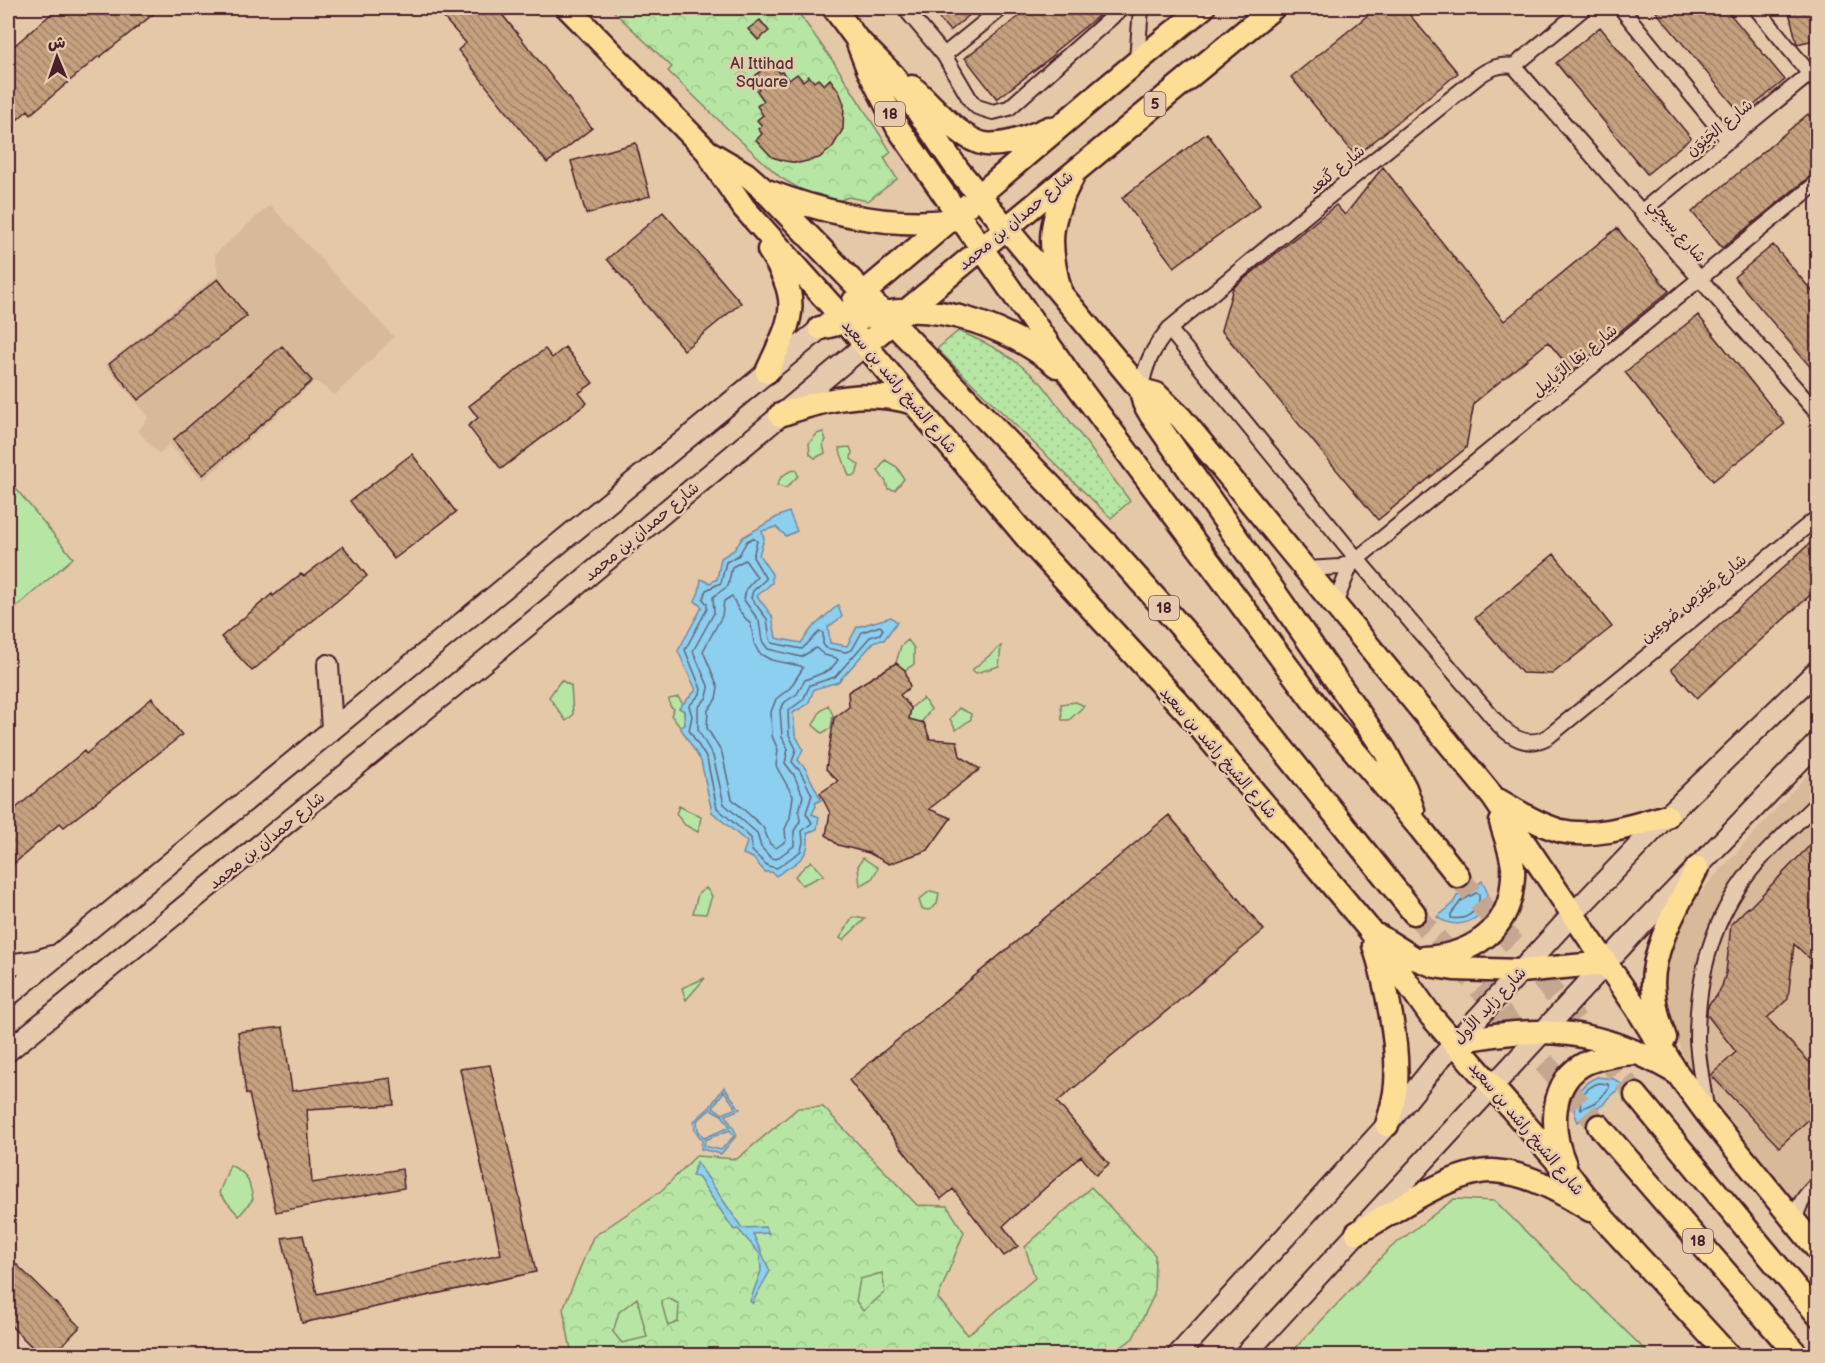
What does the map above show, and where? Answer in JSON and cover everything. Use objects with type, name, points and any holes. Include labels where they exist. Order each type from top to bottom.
[{"type":"main road","name":"شارع الشيخ راشد بن سعيد","points":[[568,8],[707,151],[744,208],[843,318],[1033,545],[1186,711],[1369,929],[1424,1006],[1570,1176],[1602,1217],[1729,1356]]},
{"type":"main road","name":"18","points":[[834,8],[856,38],[880,60],[903,88],[958,170],[1141,390],[1144,403],[1151,415],[1384,749],[1405,788],[1420,828]]},
{"type":"main road","points":[[843,318],[864,293],[956,218],[979,195],[1068,118],[1203,8]]},
{"type":"main road","name":"شارع حمدان بن محمد","points":[[8,1051],[525,628],[780,415],[831,376],[893,315],[981,248],[1000,221],[1038,201],[1273,8]]},
{"type":"main road","name":"18","points":[[856,38],[890,115],[956,218],[981,248],[1074,381],[1323,714],[1458,876]]},
{"type":"main road","points":[[880,60],[927,99],[959,130],[969,138],[984,144],[1025,137],[1068,118]]},
{"type":"main road","name":"شارع الشيخ راشد بن سعيد","points":[[707,151],[746,174],[763,189],[831,262],[864,293],[893,315],[1109,546],[1226,678],[1414,913]]},
{"type":"main road","points":[[1060,291],[1052,252],[1053,222],[1057,207],[1077,168]]},
{"type":"main road","points":[[763,189],[795,201],[861,217],[894,221],[956,218],[1000,221]]},
{"type":"main road","points":[[744,208],[783,272],[790,292],[789,322],[768,372]]},
{"type":"main road","points":[[8,996],[820,328],[843,318],[893,315],[956,316],[992,327],[1020,341],[1045,356],[1074,381]]},
{"type":"main road","name":"18","points":[[1141,390],[1156,394],[1181,418],[1493,797],[1606,963],[1677,1073],[1708,1115],[1818,1250]]},
{"type":"main road","points":[[780,415],[816,404],[872,395],[893,397],[914,403]]},
{"type":"main road","points":[[328,665],[332,730]]},
{"type":"main road","name":"شارع زايد الأول","points":[[1177,1356],[1387,1125],[1455,1042],[1573,914],[1667,816],[1818,670]]},
{"type":"main road","points":[[1244,1356],[1606,963],[1818,742]]},
{"type":"main road","points":[[1414,958],[1437,957],[1472,947],[1484,939],[1499,923],[1508,906],[1514,869],[1511,852],[1493,797]]},
{"type":"main road","points":[[1493,797],[1540,823],[1561,831],[1575,833],[1627,827],[1667,816]]},
{"type":"main road","points":[[1677,1073],[1656,1013],[1653,982],[1665,935],[1696,868]]},
{"type":"main road","points":[[1369,929],[1414,958],[1435,966],[1454,969],[1521,971],[1606,963]]},
{"type":"main road","points":[[1369,929],[1381,969],[1396,1065],[1396,1085],[1387,1125]]},
{"type":"main road","points":[[8,965],[36,962],[61,953]]},
{"type":"main road","points":[[1455,1042],[1513,1032],[1544,1031],[1586,1036],[1639,1053],[1677,1073]]},
{"type":"main road","points":[[1570,1176],[1560,1153],[1555,1126],[1557,1101],[1565,1080],[1586,1063],[1598,1058],[1639,1053]]},
{"type":"main road","points":[[1636,1095],[1818,1315]]},
{"type":"main road","name":"18","points":[[1599,1126],[1798,1356]]},
{"type":"main road","points":[[1358,1233],[1447,1182],[1470,1173],[1492,1171],[1517,1175],[1544,1184],[1602,1217]]},
{"type":"street","points":[[944,55],[1002,8]]},
{"type":"street","points":[[907,11],[944,55],[971,100],[985,111],[1001,112],[1016,103],[1122,8]]},
{"type":"street","points":[[1137,60],[1141,8]]},
{"type":"street","name":"شارع كَنعد","points":[[1141,390],[1150,357],[1169,329],[1479,76],[1495,67],[1514,66],[1584,8]]},
{"type":"street","points":[[1621,8],[1729,141]]},
{"type":"street","points":[[1756,8],[1815,75]]},
{"type":"street","name":"شارع سِيجِي","points":[[1514,66],[1818,414]]},
{"type":"street","name":"شارع الجَيْوَن","points":[[1641,212],[1815,75]]},
{"type":"street","name":"شارع نِقا الرَّيايِيل","points":[[1307,569],[1329,569],[1354,561],[1818,182]]},
{"type":"street","points":[[1169,329],[1354,561]]},
{"type":"street","name":"شارع مَفرَص صُوعِين","points":[[1354,561],[1499,725],[1510,735],[1525,742],[1536,743],[1589,704],[1818,517]]},
{"type":"street","name":"شارع نِقا الرَّيايِيل","points":[[1335,604],[1354,561]]},
{"type":"street","points":[[1708,1115],[1697,1041],[1701,984],[1707,952],[1720,918],[1755,865],[1818,802]]},
{"type":"street","points":[[1795,1223],[1803,1197],[1818,1183]]},
{"type":"shaded area","points":[[270,205],[394,337],[335,395],[315,381],[203,481],[169,444],[159,454],[138,431],[149,417],[105,365],[218,275],[215,254]]},
{"type":"shaded area","points":[[1817,764],[1817,1233],[1692,1076],[1667,1016],[1662,977],[1670,946],[1689,911],[1707,885]]},
{"type":"green space","name":"Al Ittihad Square","points":[[610,8],[795,8],[835,64],[891,152],[884,158],[897,179],[868,201],[848,197],[834,203],[807,193],[781,178],[668,71],[672,67]]},
{"type":"green space","points":[[958,331],[1003,353],[1042,384],[1130,501],[1111,518],[937,349]]},
{"type":"green space","points":[[823,432],[826,440],[823,445],[825,453],[815,458],[810,454],[809,443],[817,434]]},
{"type":"green space","points":[[850,447],[851,459],[859,465],[856,475],[849,476],[839,448]]},
{"type":"green space","points":[[885,460],[897,467],[904,479],[895,490],[888,489],[878,471]]},
{"type":"green space","points":[[796,470],[798,476],[786,488],[777,486],[784,475]]},
{"type":"green space","points":[[8,479],[73,558],[8,614]]},
{"type":"green space","points":[[908,640],[914,648],[914,664],[905,670],[896,663],[901,646]]},
{"type":"green space","points":[[1001,646],[999,666],[976,673],[972,670]]},
{"type":"green space","points":[[561,680],[571,686],[573,715],[566,721],[549,697]]},
{"type":"green space","points":[[678,697],[683,704],[680,708],[684,711],[685,726],[680,727],[671,715],[674,709],[670,706],[669,699]]},
{"type":"green space","points":[[923,698],[931,709],[921,723],[909,719],[911,708]]},
{"type":"green space","points":[[1076,702],[1084,706],[1069,720],[1062,720],[1061,704]]},
{"type":"green space","points":[[828,705],[833,715],[831,728],[822,733],[813,725],[820,712]]},
{"type":"green space","points":[[959,708],[971,714],[971,719],[956,730],[950,719]]},
{"type":"green space","points":[[679,806],[701,817],[698,832],[685,825],[676,814]]},
{"type":"green space","points":[[863,858],[878,868],[872,879],[860,886],[858,866]]},
{"type":"green space","points":[[811,861],[824,875],[802,885],[795,876]]},
{"type":"green space","points":[[706,888],[712,896],[706,914],[693,913],[698,894]]},
{"type":"green space","points":[[930,891],[939,893],[937,904],[929,910],[922,909],[919,900]]},
{"type":"green space","points":[[853,917],[865,919],[843,940],[840,938]]},
{"type":"green space","points":[[705,978],[686,1000],[682,988]]},
{"type":"green space","points":[[823,1107],[917,1205],[947,1206],[964,1232],[938,1298],[968,1335],[1035,1278],[1025,1247],[1091,1187],[1155,1255],[1154,1295],[1133,1338],[1111,1355],[572,1355],[563,1309],[593,1237],[661,1191],[696,1156],[737,1159],[798,1108]]},
{"type":"green space","points":[[230,1165],[241,1171],[247,1178],[253,1199],[239,1216],[219,1193]]},
{"type":"green space","points":[[1454,1199],[1495,1201],[1650,1355],[1289,1355],[1389,1249]]},
{"type":"green space","points":[[882,1273],[885,1292],[863,1311],[856,1301],[860,1279]]},
{"type":"green space","points":[[637,1298],[647,1337],[622,1343],[613,1332],[619,1312]]},
{"type":"green space","points":[[668,1298],[679,1304],[678,1322],[668,1326],[661,1301]]},
{"type":"water","points":[[789,512],[797,531],[786,536],[776,527],[762,531],[764,539],[759,555],[772,574],[772,583],[757,596],[772,616],[776,638],[801,643],[812,628],[838,605],[842,617],[828,627],[830,643],[847,646],[857,627],[891,617],[897,622],[884,640],[875,641],[838,682],[814,689],[808,704],[793,713],[795,734],[803,749],[798,760],[805,768],[821,800],[815,803],[812,814],[819,817],[817,829],[807,833],[807,849],[795,864],[776,876],[772,872],[765,872],[753,858],[743,854],[747,842],[712,812],[701,761],[680,727],[685,725],[684,711],[679,708],[696,690],[678,651],[702,607],[695,601],[701,579],[710,583],[717,579],[721,558],[734,550],[743,537]]},
{"type":"water","points":[[1482,881],[1487,891],[1487,901],[1477,917],[1458,924],[1437,917],[1452,905],[1457,896],[1466,894]]},
{"type":"water","points":[[1597,1077],[1614,1079],[1623,1085],[1603,1105],[1593,1109],[1578,1122],[1574,1108],[1577,1095],[1590,1080]]},
{"type":"water","points":[[724,1087],[740,1109],[726,1115],[737,1135],[721,1154],[701,1149],[702,1140],[695,1130],[694,1121],[710,1107]],"holes":[[[724,1091],[736,1108],[723,1114],[713,1107]],[[711,1109],[723,1116],[730,1127],[704,1138],[698,1130],[697,1121]],[[730,1130],[734,1136],[721,1150],[704,1146],[705,1140]]]},
{"type":"water","points":[[697,1162],[742,1228],[765,1227],[769,1233],[753,1234],[770,1271],[752,1303],[750,1301],[761,1271],[760,1254],[738,1229],[734,1230],[698,1177],[692,1176]]},
{"type":"building","points":[[58,8],[161,8],[99,56],[31,114],[28,110],[8,128],[8,51]]},
{"type":"building","points":[[435,8],[497,8],[592,128],[547,163],[458,50],[466,43]]},
{"type":"building","points":[[930,8],[978,8],[950,31]]},
{"type":"building","points":[[1030,8],[1108,8],[1054,52],[1055,54],[997,99],[965,58]]},
{"type":"building","points":[[1377,8],[1404,8],[1458,73],[1356,156],[1291,77]]},
{"type":"building","points":[[1653,8],[1725,8],[1785,80],[1742,115]]},
{"type":"building","points":[[1788,8],[1818,8],[1818,39],[1797,44]]},
{"type":"building","points":[[760,20],[769,31],[758,40],[748,29]]},
{"type":"building","points":[[1600,27],[1691,138],[1647,174],[1556,63]]},
{"type":"building","points":[[771,63],[789,80],[797,74],[803,81],[809,76],[814,82],[818,79],[824,85],[830,79],[839,91],[844,104],[843,129],[832,148],[819,158],[799,163],[785,161],[772,157],[756,140],[762,134],[758,129],[762,126],[757,120],[763,115],[757,106],[764,101],[757,91],[759,89],[750,80]]},
{"type":"building","points":[[1808,114],[1818,125],[1818,170],[1722,248],[1692,212]]},
{"type":"building","points":[[1207,133],[1260,205],[1174,267],[1122,198]]},
{"type":"building","points":[[636,143],[650,196],[586,214],[571,161]]},
{"type":"building","points":[[1383,167],[1504,321],[1617,228],[1669,291],[1572,371],[1548,342],[1474,403],[1466,448],[1378,520],[1221,330],[1233,288],[1336,205],[1345,215]]},
{"type":"building","points":[[663,212],[741,303],[684,350],[607,259]]},
{"type":"building","points":[[1773,245],[1818,298],[1818,376],[1734,277]]},
{"type":"building","points":[[218,279],[247,316],[138,400],[109,364]]},
{"type":"building","points":[[1698,315],[1785,424],[1713,481],[1625,372]]},
{"type":"building","points":[[282,346],[312,381],[203,475],[173,440]]},
{"type":"building","points":[[565,347],[593,383],[579,393],[587,403],[501,469],[468,426],[478,418],[469,406],[545,349],[552,358]]},
{"type":"building","points":[[412,454],[456,512],[394,559],[350,501]]},
{"type":"building","points":[[1818,536],[1818,588],[1697,698],[1671,669]]},
{"type":"building","points":[[343,546],[367,576],[252,671],[221,637],[272,594],[273,596],[301,574],[304,576]]},
{"type":"building","points":[[1554,554],[1612,627],[1552,674],[1522,673],[1475,618]]},
{"type":"building","points":[[896,663],[905,670],[910,687],[900,695],[911,708],[909,719],[924,723],[930,739],[957,741],[960,756],[980,769],[929,809],[951,818],[928,850],[889,864],[869,853],[838,845],[826,835],[830,813],[820,793],[838,781],[826,769],[834,718],[849,707],[848,692]]},
{"type":"building","points":[[152,698],[182,735],[64,827],[60,823],[8,869],[8,800],[15,809],[84,751],[86,754]]},
{"type":"building","points":[[1169,815],[1264,930],[1057,1102],[1109,1164],[1096,1175],[1081,1156],[1003,1226],[1018,1246],[1004,1256],[953,1189],[941,1199],[849,1080]]},
{"type":"building","points":[[1818,837],[1818,966],[1794,944],[1788,999],[1767,1018],[1818,1071],[1818,1111],[1779,1147],[1711,1075],[1736,1052],[1707,1015],[1707,1010],[1722,986],[1726,973],[1731,924]]},
{"type":"building","points":[[283,1027],[292,1091],[391,1078],[394,1105],[307,1110],[312,1183],[402,1169],[404,1188],[276,1212],[249,1094],[246,1094],[238,1032]]},
{"type":"building","points":[[490,1065],[536,1272],[302,1323],[282,1238],[303,1235],[317,1294],[501,1254],[460,1069]]},
{"type":"building","points":[[8,1256],[80,1327],[51,1356],[41,1356],[8,1323]]},
{"type":"tunnel","points":[[1458,876],[1636,1095]]},
{"type":"tunnel","points":[[1414,913],[1599,1126]]}]
